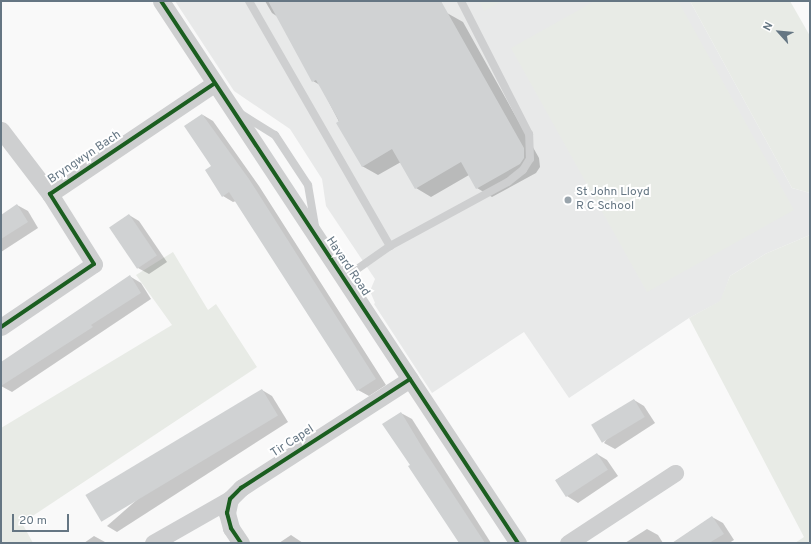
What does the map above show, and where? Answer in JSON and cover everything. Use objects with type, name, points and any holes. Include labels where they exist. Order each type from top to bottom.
[{"type":"street","name":"Havard Road","points":[[161,1],[228,106],[518,543]]},
{"type":"street","name":"Bryngwyn Bach","points":[[1,326],[94,264],[50,194],[214,84]]},
{"type":"street","points":[[1,130],[50,194]]},
{"type":"street","name":"Tir Capel","points":[[153,543],[230,499],[241,488],[410,379]]},
{"type":"street","points":[[568,543],[675,472]]},
{"type":"street","points":[[230,499],[227,513],[231,528],[241,543]]},
{"type":"lane","points":[[249,1],[390,246]]},
{"type":"lane","points":[[343,279],[390,246],[508,182],[523,170],[530,159],[529,134],[461,1]]},
{"type":"lane","points":[[228,106],[275,135],[296,166],[308,185],[318,241]]},
{"type":"shaded area","name":"St John Lloyd R C School","points":[[175,1],[690,1],[792,188],[810,193],[810,235],[765,254],[730,276],[721,301],[689,318],[569,398],[524,332],[432,393],[374,304],[375,303],[370,291],[375,279],[326,206],[322,179],[290,129],[234,91]]},
{"type":"shaded area","points":[[479,1],[502,1],[484,11]]},
{"type":"shaded area","points":[[595,1],[678,1],[794,210],[647,292],[511,48]]},
{"type":"shaded area","points":[[690,1],[790,1],[810,36],[810,193],[792,188]]},
{"type":"shaded area","points":[[810,235],[810,543],[795,543],[804,537],[689,318],[720,301],[730,276],[765,254]]},
{"type":"shaded area","points":[[173,252],[208,310],[216,304],[257,367],[22,523],[33,543],[1,543],[1,428],[172,325],[136,275]]},
{"type":"building","points":[[268,1],[441,1],[524,148],[524,158],[520,164],[476,189],[461,162],[415,189],[392,149],[362,167],[336,123],[339,121],[316,80],[312,82]]},
{"type":"building","points":[[202,114],[249,179],[376,379],[357,391],[229,192],[222,197],[205,170],[211,166],[184,126]]},
{"type":"building","points":[[17,204],[28,222],[1,239],[1,215]]},
{"type":"building","points":[[129,214],[157,255],[137,269],[109,227]]},
{"type":"building","points":[[130,275],[141,293],[91,325],[93,327],[1,386],[1,362]]},
{"type":"building","points":[[262,389],[278,416],[101,522],[85,495]]},
{"type":"building","points":[[634,399],[645,417],[602,443],[591,425]]},
{"type":"building","points":[[401,412],[422,447],[485,543],[459,543],[408,466],[410,465],[382,424]]},
{"type":"building","points":[[597,453],[608,470],[566,497],[555,480]]},
{"type":"building","points":[[712,516],[724,534],[709,543],[672,543]]},
{"type":"cycle path","points":[[161,1],[518,543]]},
{"type":"cycle path","points":[[1,327],[94,264],[50,194],[214,84]]},
{"type":"cycle path","points":[[241,543],[231,528],[227,513],[230,499],[241,488],[410,379]]},
{"type":"place","name":"St John Lloyd R C School","points":[[568,200]]}]
